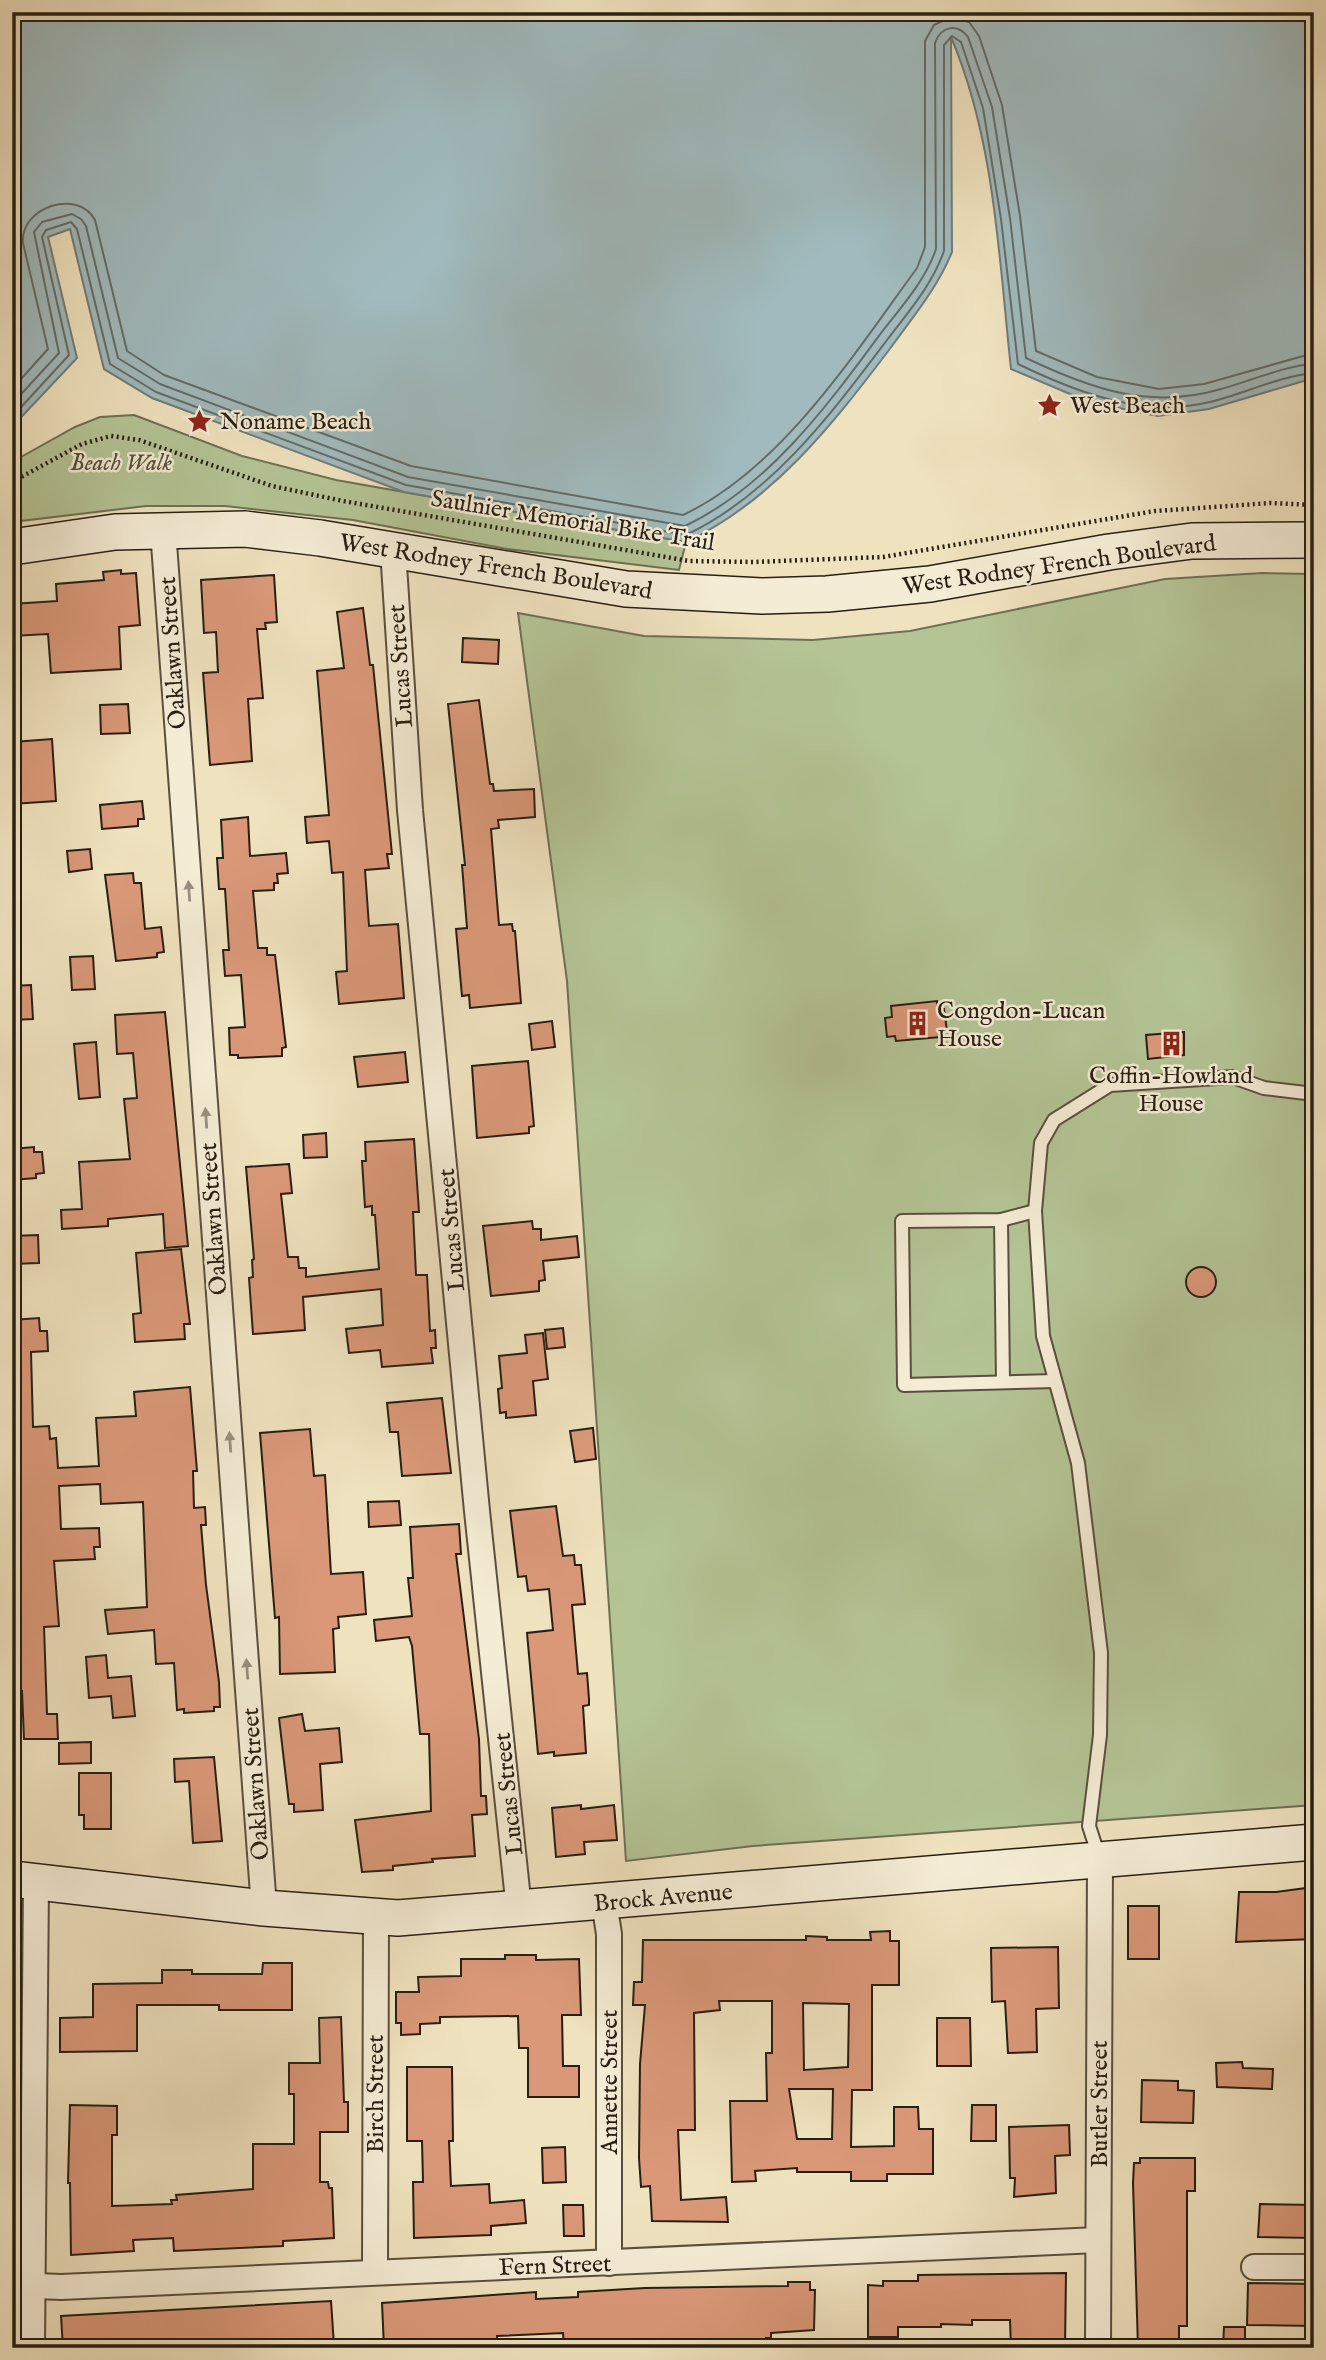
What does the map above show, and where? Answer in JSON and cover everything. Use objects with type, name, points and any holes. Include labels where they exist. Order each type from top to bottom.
[{"type":"main road","name":"West Rodney French Boulevard","points":[[12,547],[86,534],[163,530],[270,532],[626,589],[793,596],[930,584],[1108,552],[1192,541],[1314,540]]},
{"type":"main road","name":"Brock Avenue","points":[[24,1880],[376,1918],[519,1909],[1314,1842]]},
{"type":"street","name":"Oaklawn Street","points":[[163,530],[264,1908]]},
{"type":"street","name":"Lucas Street","points":[[393,550],[412,824],[477,1511],[519,1909]]},
{"type":"street","name":"Butler Street","points":[[1098,2348],[1100,1860]]},
{"type":"street","points":[[24,1880],[22,2286],[32,2348]]},
{"type":"street","name":"Annette Street","points":[[604,1902],[609,1934],[609,2263]]},
{"type":"street","name":"Birch Street","points":[[375,2271],[376,1918]]},
{"type":"street","name":"Fern Street","points":[[22,2286],[61,2287],[1098,2240]]},
{"type":"street","points":[[1254,2267],[1314,2267]]},
{"type":"lane","points":[[1100,1860],[1089,1826],[1100,1735],[1101,1653],[1078,1463],[1043,1336],[1035,1211],[1041,1143],[1054,1120],[1110,1085],[1233,1077],[1265,1088],[1314,1094]]},
{"type":"lane","points":[[1035,1211],[1001,1220],[902,1221],[904,1385],[1055,1381]]},
{"type":"lane","points":[[1001,1220],[1003,1382]]},
{"type":"path","name":"Saulnier Memorial Bike Trail","points":[[12,482],[82,444],[111,436],[139,440],[272,486],[343,501],[689,561],[754,562],[883,557],[1154,511],[1271,503],[1314,505]]},
{"type":"green space","name":"Beach Walk","points":[[134,415],[242,456],[336,480],[686,542],[679,570],[507,549],[353,520],[225,506],[146,506],[12,522],[12,462],[75,427],[100,417]]},
{"type":"green space","points":[[1262,573],[1314,574],[1314,1805],[753,1846],[626,1861],[567,981],[518,613],[644,636],[813,640],[910,631],[1165,579]]},
{"type":"water","points":[[12,12],[1314,12],[1314,378],[1209,409],[1158,416],[1089,402],[1011,369],[986,158],[966,76],[951,37],[952,252],[946,266],[889,350],[799,459],[746,505],[686,542],[404,492],[152,398],[104,369],[70,229],[48,237],[77,358],[12,427]]},
{"type":"building","points":[[121,570],[121,574],[136,573],[140,625],[119,627],[121,669],[51,673],[48,634],[12,636],[12,604],[57,601],[56,584],[104,580],[103,572]]},
{"type":"building","points":[[274,575],[277,622],[265,623],[266,629],[257,629],[263,698],[248,699],[252,761],[210,765],[203,673],[218,672],[216,632],[204,633],[201,580]]},
{"type":"building","points":[[363,608],[370,665],[373,665],[392,854],[387,854],[389,868],[365,870],[369,926],[398,924],[404,998],[339,1004],[336,972],[347,971],[343,872],[332,873],[329,841],[307,843],[305,817],[329,815],[317,671],[344,668],[337,612]]},
{"type":"building","points":[[463,638],[499,640],[498,664],[462,662]]},
{"type":"building","points":[[479,700],[490,784],[493,784],[494,791],[534,789],[535,817],[498,820],[499,828],[491,829],[499,925],[512,924],[515,931],[521,1003],[470,1008],[469,995],[462,996],[456,929],[467,928],[462,865],[465,865],[448,704]]},
{"type":"building","points":[[128,704],[130,733],[101,734],[100,705]]},
{"type":"building","points":[[52,739],[56,801],[12,804],[12,774],[15,774],[13,742]]},
{"type":"building","points":[[142,801],[144,819],[138,819],[138,826],[102,829],[100,805]]},
{"type":"building","points":[[248,817],[250,856],[286,853],[288,873],[277,874],[278,883],[274,883],[274,890],[253,891],[258,948],[267,948],[267,955],[275,955],[286,1047],[282,1048],[282,1056],[238,1058],[238,1055],[230,1055],[229,1028],[245,1027],[241,975],[225,976],[223,950],[229,950],[225,889],[219,889],[217,858],[223,858],[221,820]]},
{"type":"building","points":[[90,849],[92,869],[69,872],[67,851]]},
{"type":"building","points":[[133,873],[134,883],[141,883],[145,929],[161,927],[164,952],[157,953],[157,957],[116,961],[105,875]]},
{"type":"building","points":[[93,956],[95,989],[72,990],[70,957]]},
{"type":"building","points":[[31,985],[33,1019],[12,1020],[12,986]]},
{"type":"building","name":"Congdon-Lucan House","points":[[937,1001],[938,1009],[944,1009],[947,1031],[940,1032],[940,1037],[896,1041],[895,1036],[887,1037],[885,1018],[892,1017],[891,1006]]},
{"type":"building","points":[[165,1012],[188,1246],[165,1248],[163,1214],[108,1219],[108,1226],[62,1229],[61,1210],[82,1209],[79,1162],[130,1159],[124,1099],[137,1098],[133,1053],[117,1054],[115,1015]]},
{"type":"building","points":[[552,1021],[555,1047],[532,1050],[529,1024]]},
{"type":"building","points":[[1184,1032],[1184,1055],[1148,1059],[1146,1035]]},
{"type":"building","points":[[96,1042],[100,1097],[79,1099],[74,1044]]},
{"type":"building","points":[[405,1052],[408,1082],[358,1087],[354,1057]]},
{"type":"building","points":[[528,1061],[534,1126],[529,1127],[529,1133],[477,1138],[472,1066]]},
{"type":"building","points":[[326,1133],[327,1157],[304,1158],[303,1135]]},
{"type":"building","points":[[414,1139],[419,1212],[413,1212],[416,1275],[427,1275],[430,1331],[435,1330],[436,1348],[431,1348],[433,1363],[382,1367],[380,1350],[349,1353],[346,1329],[383,1325],[381,1289],[303,1297],[305,1330],[253,1334],[249,1278],[253,1277],[254,1259],[246,1167],[289,1164],[292,1193],[281,1194],[288,1257],[298,1257],[299,1268],[306,1268],[306,1277],[379,1269],[375,1215],[372,1215],[372,1206],[365,1207],[362,1161],[366,1161],[365,1142]]},
{"type":"building","points":[[34,1147],[34,1152],[42,1152],[44,1173],[36,1174],[36,1178],[12,1180],[12,1149]]},
{"type":"building","points":[[532,1221],[533,1229],[541,1229],[541,1240],[577,1236],[579,1257],[543,1261],[545,1280],[539,1281],[539,1291],[491,1296],[483,1226]]},
{"type":"building","points":[[38,1235],[39,1263],[12,1264],[12,1236]]},
{"type":"building","points":[[181,1249],[190,1324],[184,1324],[185,1339],[135,1342],[133,1314],[141,1313],[136,1253]]},
{"type":"building","points":[[1201,1267],[1212,1271],[1216,1282],[1212,1293],[1201,1297],[1190,1293],[1186,1282],[1190,1271]]},
{"type":"building","points":[[39,1318],[40,1331],[47,1331],[48,1351],[31,1352],[33,1427],[49,1426],[50,1439],[56,1438],[58,1468],[99,1466],[96,1418],[136,1416],[134,1392],[190,1387],[197,1471],[193,1471],[194,1508],[205,1507],[206,1525],[201,1525],[219,1682],[220,1707],[214,1707],[214,1711],[184,1713],[184,1709],[177,1710],[174,1663],[156,1664],[154,1630],[108,1634],[105,1610],[147,1607],[143,1502],[101,1504],[100,1484],[59,1486],[61,1529],[99,1528],[100,1547],[94,1547],[95,1559],[54,1561],[59,1626],[44,1627],[47,1714],[57,1714],[58,1739],[24,1739],[22,1691],[12,1691],[12,1320]]},
{"type":"building","points":[[563,1328],[565,1347],[547,1349],[545,1330]]},
{"type":"building","points":[[543,1333],[548,1379],[533,1381],[536,1415],[506,1418],[506,1412],[500,1413],[498,1389],[502,1388],[499,1356],[527,1353],[525,1335]]},
{"type":"building","points":[[442,1398],[451,1473],[402,1476],[398,1432],[390,1432],[387,1403]]},
{"type":"building","points":[[593,1428],[596,1459],[575,1462],[570,1431]]},
{"type":"building","points":[[310,1429],[314,1476],[325,1475],[331,1574],[363,1572],[366,1614],[338,1617],[339,1628],[333,1629],[335,1672],[280,1674],[279,1617],[275,1618],[260,1433]]},
{"type":"building","points":[[399,1501],[401,1525],[369,1527],[368,1502]]},
{"type":"building","points":[[556,1506],[563,1556],[574,1555],[575,1565],[581,1565],[585,1604],[572,1605],[578,1674],[587,1673],[589,1705],[583,1706],[586,1753],[554,1756],[554,1752],[538,1754],[527,1633],[553,1630],[549,1589],[528,1591],[526,1576],[518,1577],[510,1511]]},
{"type":"building","points":[[459,1524],[461,1554],[456,1554],[479,1739],[481,1796],[486,1796],[487,1814],[472,1815],[475,1856],[432,1859],[433,1862],[393,1866],[393,1870],[362,1872],[355,1820],[431,1811],[429,1734],[420,1734],[412,1646],[409,1637],[376,1641],[374,1620],[412,1616],[408,1578],[413,1578],[410,1527]]},
{"type":"building","points":[[106,1655],[108,1678],[131,1676],[135,1716],[113,1718],[111,1696],[89,1698],[86,1657]]},
{"type":"building","points":[[302,1714],[305,1731],[339,1728],[342,1762],[320,1764],[323,1810],[294,1812],[294,1804],[289,1804],[279,1718]]},
{"type":"building","points":[[91,1742],[91,1763],[59,1764],[59,1743]]},
{"type":"building","points":[[214,1757],[222,1841],[193,1843],[189,1781],[175,1782],[174,1759]]},
{"type":"building","points":[[79,1773],[111,1773],[111,1829],[84,1829],[84,1815],[79,1815]]},
{"type":"building","points":[[581,1805],[581,1809],[614,1805],[617,1840],[584,1842],[585,1854],[556,1857],[552,1808]]},
{"type":"building","points":[[1314,1887],[1314,1939],[1236,1942],[1239,1892],[1276,1892]]},
{"type":"building","points":[[1128,1906],[1159,1906],[1159,1959],[1128,1959]]},
{"type":"building","points":[[890,1931],[890,1941],[899,1941],[899,1985],[872,1985],[872,2090],[852,2090],[851,2147],[894,2146],[894,2107],[918,2107],[919,2129],[933,2129],[933,2174],[887,2174],[887,2181],[851,2181],[851,2172],[797,2172],[797,2168],[755,2171],[756,2181],[732,2182],[730,2101],[767,2101],[766,2053],[772,2053],[772,2001],[719,2001],[720,2010],[694,2013],[695,2130],[678,2130],[681,2200],[726,2197],[728,2222],[652,2221],[650,2186],[641,2187],[639,2158],[640,2064],[645,2005],[633,2005],[634,1982],[642,1982],[643,1940],[806,1940],[806,1936],[827,1937],[827,1940],[871,1940],[870,1932]],"holes":[[[803,2003],[849,2004],[848,2067],[804,2070]],[[789,2089],[833,2089],[832,2139],[797,2139]]]},
{"type":"building","points":[[1058,1947],[1059,2008],[1036,2009],[1037,2052],[1008,2053],[1005,2001],[992,2002],[991,1948]]},
{"type":"building","points":[[505,1955],[536,1955],[536,1960],[579,1959],[581,2015],[562,2015],[563,2066],[579,2066],[579,2097],[528,2097],[528,2048],[519,2048],[518,2016],[440,2017],[440,2023],[420,2024],[420,2034],[401,2035],[401,2023],[396,2023],[396,1992],[419,1992],[418,1977],[461,1976],[461,1959],[505,1959]]},
{"type":"building","points":[[263,1963],[292,1963],[292,2010],[219,2010],[219,2005],[137,2005],[137,2051],[60,2052],[60,2018],[93,2017],[93,1984],[162,1983],[162,1970],[192,1970],[192,1974],[262,1974]]},
{"type":"building","points":[[341,2017],[344,2102],[348,2102],[348,2132],[320,2132],[320,2182],[328,2182],[329,2188],[332,2188],[334,2238],[283,2241],[283,2246],[174,2251],[173,2238],[133,2240],[134,2251],[71,2255],[68,2183],[70,2105],[117,2106],[117,2135],[112,2135],[112,2206],[172,2204],[171,2200],[177,2200],[176,2195],[253,2189],[253,2144],[294,2144],[294,2094],[289,2094],[289,2063],[320,2063],[319,2018]]},
{"type":"building","points":[[937,2018],[970,2018],[971,2066],[937,2066]]},
{"type":"building","points":[[1242,2062],[1243,2068],[1273,2069],[1272,2089],[1217,2087],[1216,2063]]},
{"type":"building","points":[[407,2067],[452,2067],[453,2141],[449,2141],[451,2186],[489,2184],[490,2203],[524,2200],[526,2223],[491,2226],[491,2235],[414,2238],[413,2182],[423,2182],[422,2141],[407,2141]]},
{"type":"building","points":[[1142,2080],[1178,2081],[1178,2090],[1194,2091],[1193,2123],[1141,2122]]},
{"type":"building","points":[[972,2105],[996,2105],[996,2141],[971,2141]]},
{"type":"building","points":[[1069,2125],[1070,2155],[1055,2156],[1056,2193],[1014,2197],[1015,2178],[1010,2178],[1009,2127]]},
{"type":"building","points":[[565,2147],[566,2182],[543,2183],[542,2148]]},
{"type":"building","points":[[1140,2158],[1195,2158],[1195,2191],[1187,2191],[1187,2326],[1179,2326],[1179,2348],[1138,2348],[1133,2183],[1134,2163],[1140,2163]]},
{"type":"building","points":[[1260,2204],[1314,2205],[1314,2238],[1258,2237]]},
{"type":"building","points":[[563,2205],[583,2205],[584,2236],[564,2236]]},
{"type":"building","points":[[1066,2273],[1065,2348],[1011,2348],[1010,2320],[972,2320],[972,2325],[941,2324],[941,2327],[898,2327],[898,2337],[868,2337],[868,2285],[883,2286],[883,2281],[918,2281],[918,2275]]},
{"type":"building","points":[[788,2282],[810,2282],[810,2290],[815,2290],[814,2330],[771,2333],[771,2338],[766,2338],[766,2346],[744,2345],[744,2339],[698,2339],[564,2348],[563,2333],[497,2336],[498,2348],[466,2348],[466,2339],[415,2342],[415,2348],[384,2348],[382,2303],[536,2292],[536,2299],[578,2297],[578,2292],[788,2286]]},
{"type":"building","points":[[1248,2283],[1314,2284],[1314,2326],[1247,2325]]},
{"type":"building","points":[[331,2301],[334,2345],[325,2348],[63,2348],[61,2316]]},
{"type":"building","points":[[1224,2327],[1245,2327],[1245,2348],[1223,2348]]},
{"type":"place","name":"West Beach","points":[[1050,405]]},
{"type":"place","name":"Noname Beach","points":[[200,421]]},
{"type":"place","name":"Congdon-Lucan House","points":[[917,1024]]},
{"type":"place","name":"Coffin-Howland House","points":[[1171,1044]]}]
